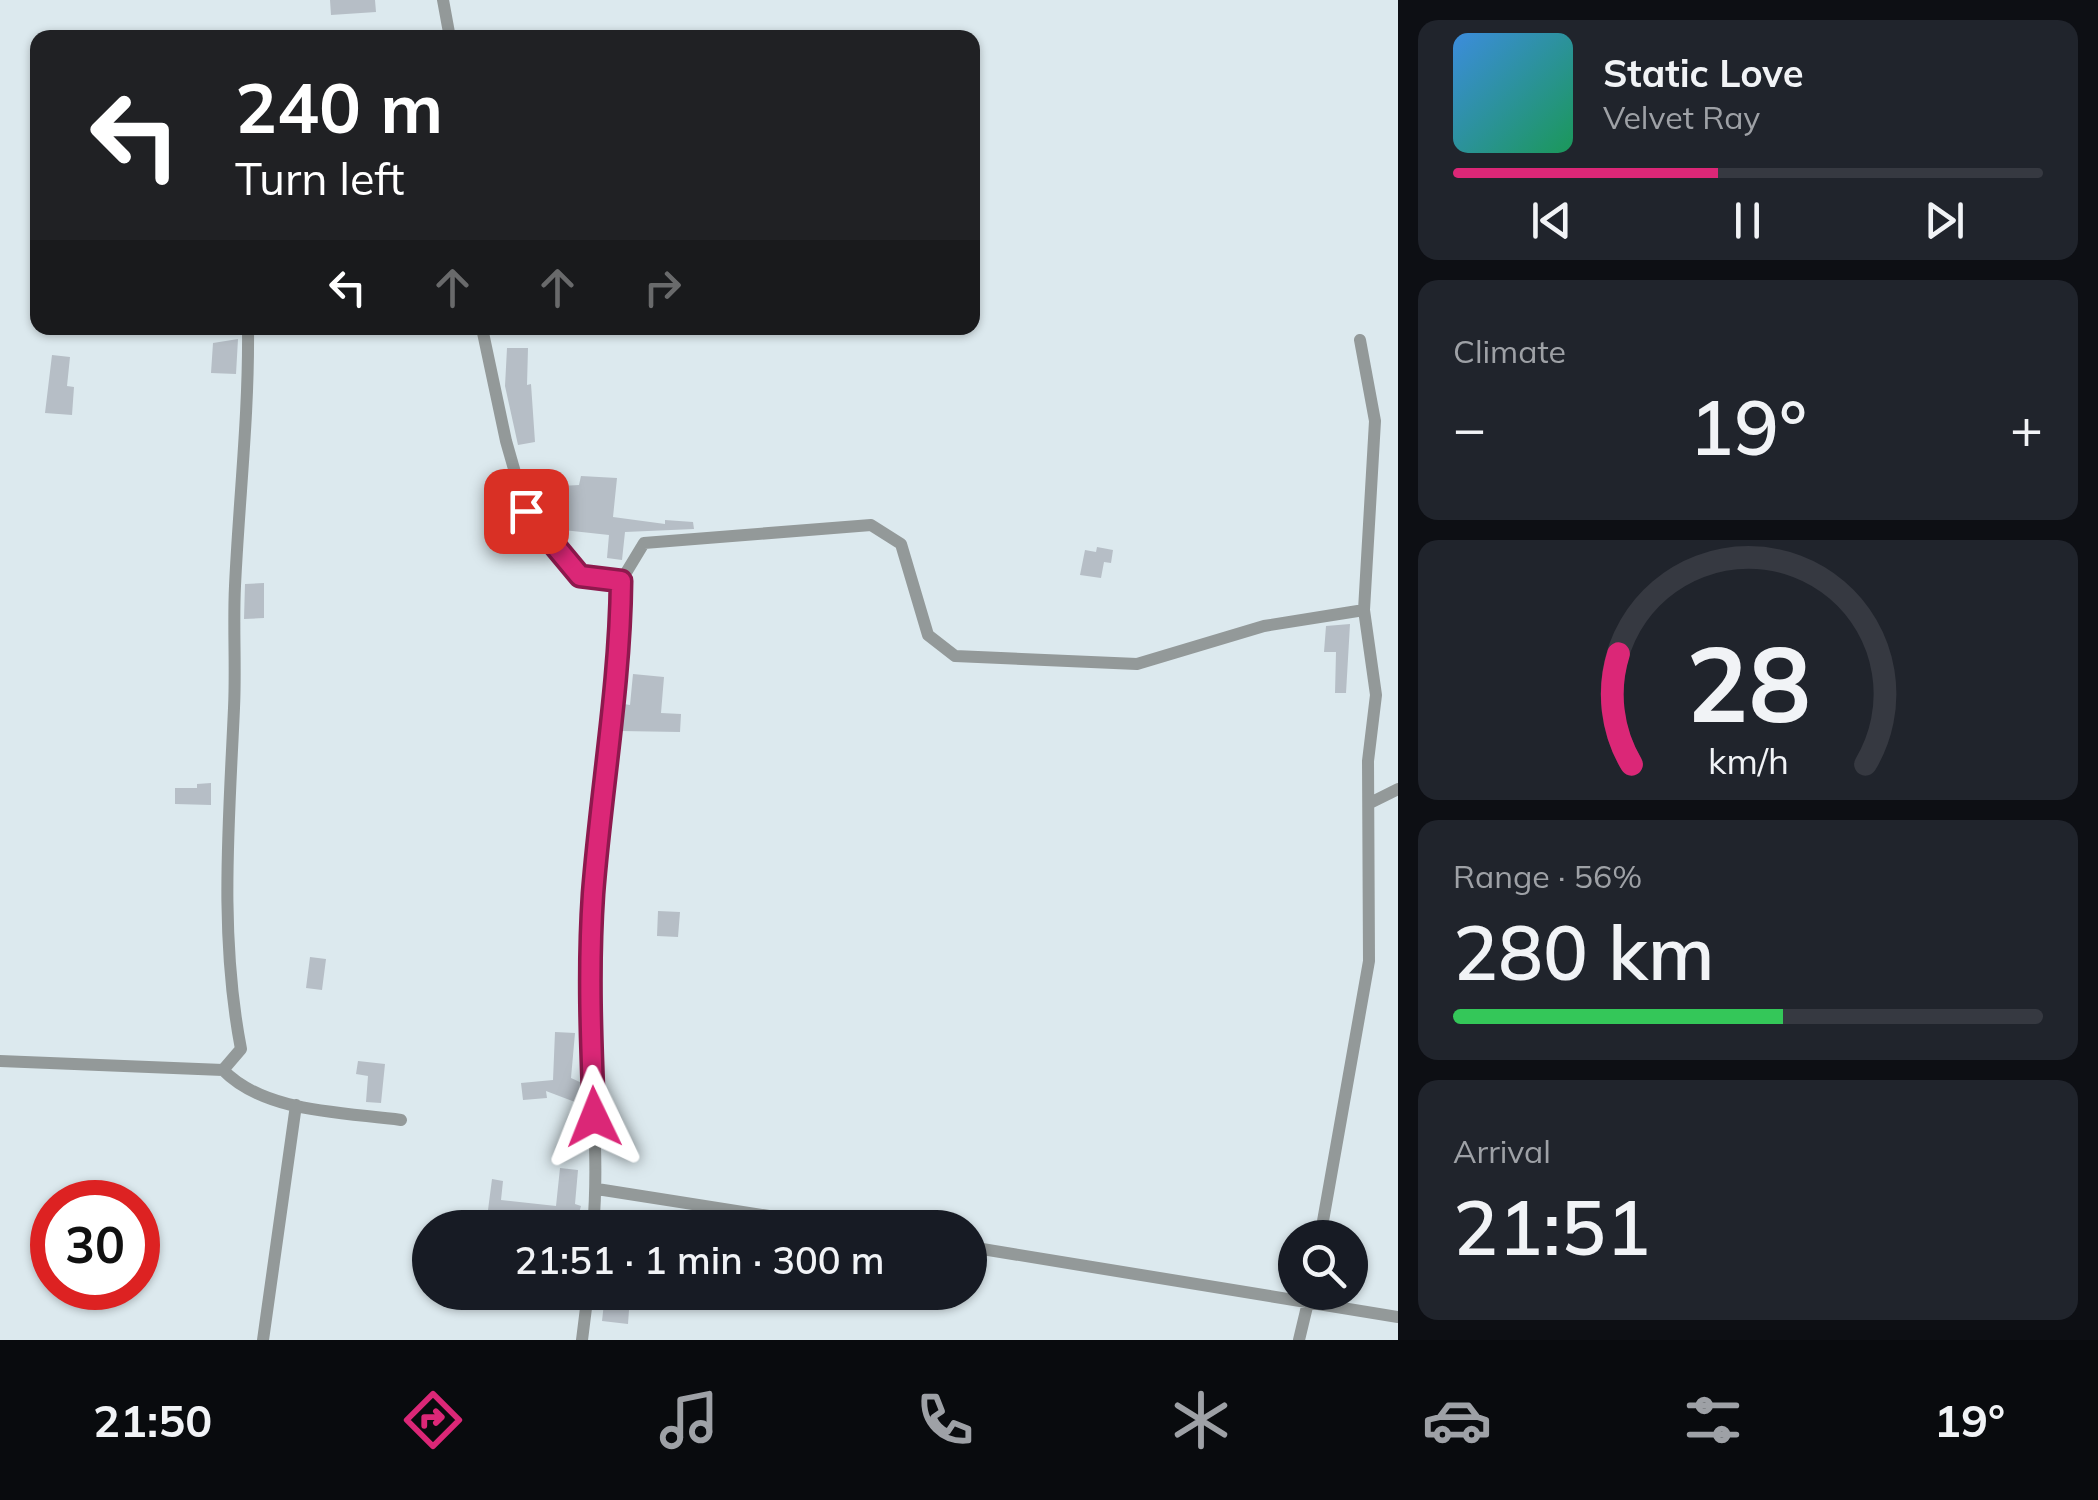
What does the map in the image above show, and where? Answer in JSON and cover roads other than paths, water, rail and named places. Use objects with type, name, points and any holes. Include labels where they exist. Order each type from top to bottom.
[{"type":"street","points":[[442,0],[448,30]]},
{"type":"street","points":[[222,1070],[240,1049],[229,988],[226,846],[235,704],[235,586],[249,410],[248,335]]},
{"type":"street","points":[[483,335],[506,442],[526,511],[580,576],[621,581]]},
{"type":"street","points":[[1323,1220],[1369,961],[1368,761],[1376,695],[1364,610],[1375,421],[1360,340]]},
{"type":"street","points":[[595,1210],[589,973],[593,892],[620,630],[621,581],[644,544],[872,525],[901,544],[928,635],[956,656],[1137,664],[1264,626],[1364,610]]},
{"type":"street","points":[[1370,802],[1398,788]]},
{"type":"street","points":[[0,1061],[222,1070],[241,1089],[296,1105],[401,1120]]},
{"type":"street","points":[[264,1340],[296,1105]]},
{"type":"street","points":[[597,1189],[731,1210]]},
{"type":"street","points":[[987,1249],[1278,1291]]},
{"type":"street","points":[[582,1340],[586,1310]]},
{"type":"street","points":[[1299,1340],[1306,1310]]},
{"type":"street","points":[[1368,1310],[1398,1317]]}]
